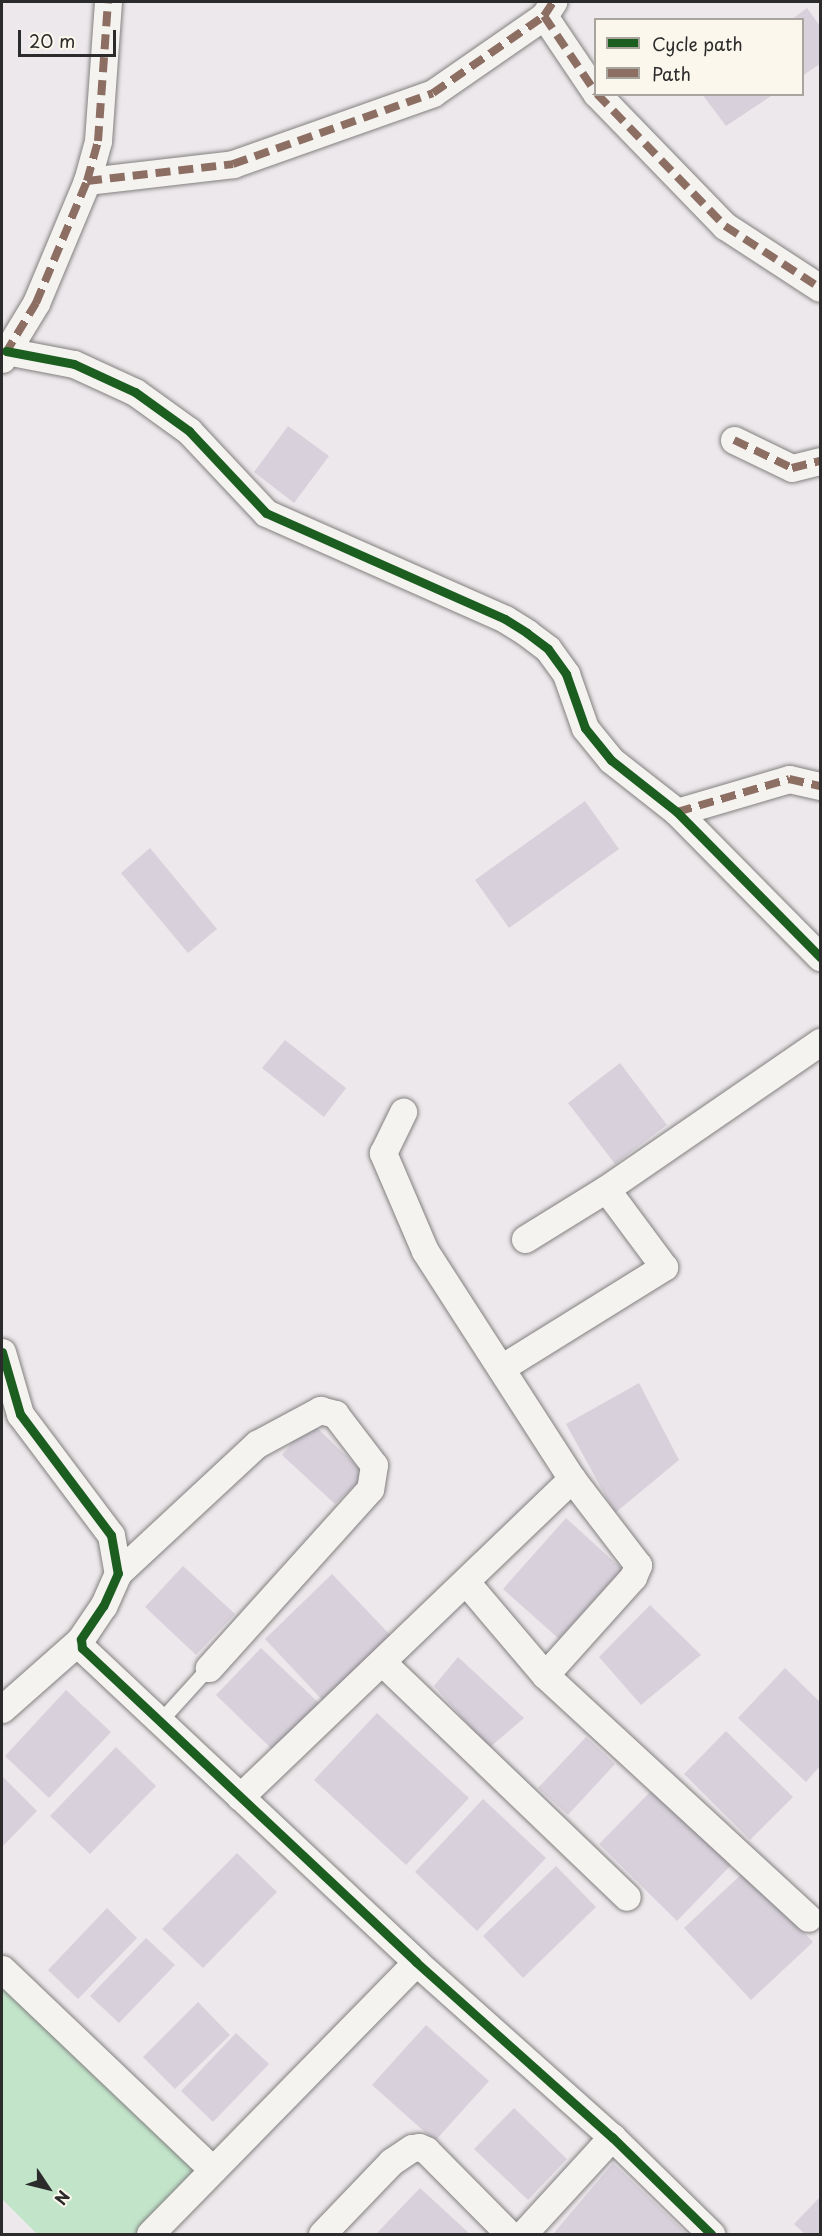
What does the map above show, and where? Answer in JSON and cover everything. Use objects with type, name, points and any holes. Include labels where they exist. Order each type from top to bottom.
[{"type":"street","points":[[108,2],[98,141],[87,182],[36,303],[4,355],[74,364],[135,392],[189,431],[266,513],[505,619],[527,633],[548,649],[567,674],[585,728],[611,760],[677,812],[820,957]]},
{"type":"street","points":[[87,182],[232,164],[433,93],[548,9],[594,90]]},
{"type":"street","points":[[598,96],[725,226],[820,288]]},
{"type":"street","points":[[734,440],[792,468],[820,461]]},
{"type":"street","points":[[677,812],[789,779],[820,786]]},
{"type":"street","points":[[525,1239],[606,1189],[820,1042]]},
{"type":"street","points":[[403,1112],[383,1153],[425,1251],[572,1479],[638,1565],[633,1577],[545,1675]]},
{"type":"street","points":[[501,1368],[664,1267],[606,1189]]},
{"type":"street","points":[[2,1353],[20,1414],[111,1535],[118,1573]]},
{"type":"street","points":[[2,1709],[81,1639],[103,1606],[118,1573],[257,1444],[320,1410],[335,1414],[374,1465],[370,1489],[209,1668]]},
{"type":"street","points":[[240,1797],[572,1479]]},
{"type":"street","points":[[466,1582],[545,1675],[808,1918]]},
{"type":"street","points":[[81,1639],[82,1648],[160,1722],[416,1962],[612,2137],[711,2235]]},
{"type":"street","points":[[382,1662],[627,1898]]},
{"type":"street","points":[[150,2235],[416,1962]]},
{"type":"street","points":[[2,1969],[213,2170]]},
{"type":"street","points":[[524,2235],[612,2137]]},
{"type":"street","points":[[322,2235],[391,2162],[412,2148],[419,2147],[426,2150],[509,2235]]},
{"type":"lane","points":[[160,1722],[209,1668]]},
{"type":"green space","points":[[2,1970],[213,2170],[150,2234],[37,2234],[2,2199]]},
{"type":"building","points":[[807,8],[820,26],[820,64],[804,75],[804,18],[794,18]]},
{"type":"building","points":[[704,96],[771,96],[726,126]]},
{"type":"building","points":[[288,426],[329,456],[294,503],[254,472]]},
{"type":"building","points":[[585,801],[619,849],[509,928],[475,880]]},
{"type":"building","points":[[150,848],[217,929],[188,953],[121,873]]},
{"type":"building","points":[[285,1040],[346,1088],[324,1117],[262,1068]]},
{"type":"building","points":[[620,1063],[667,1125],[615,1164],[568,1103]]},
{"type":"building","points":[[639,1383],[679,1460],[615,1513],[566,1424]]},
{"type":"building","points":[[310,1421],[366,1475],[335,1504],[282,1455]]},
{"type":"building","points":[[566,1518],[622,1569],[559,1639],[503,1589]]},
{"type":"building","points":[[183,1566],[235,1614],[196,1655],[145,1607]]},
{"type":"building","points":[[332,1574],[395,1640],[327,1705],[265,1639]]},
{"type":"building","points":[[650,1605],[701,1655],[641,1705],[599,1657]]},
{"type":"building","points":[[261,1648],[321,1705],[276,1753],[216,1695]]},
{"type":"building","points":[[458,1657],[524,1718],[489,1748],[434,1686]]},
{"type":"building","points":[[785,1668],[820,1702],[820,1766],[806,1782],[738,1718]]},
{"type":"building","points":[[66,1690],[111,1732],[49,1798],[5,1756]]},
{"type":"building","points":[[377,1713],[469,1798],[406,1865],[314,1780]]},
{"type":"building","points":[[726,1731],[793,1797],[750,1840],[684,1774]]},
{"type":"building","points":[[586,1737],[615,1764],[568,1815],[538,1788]]},
{"type":"building","points":[[116,1747],[156,1786],[90,1854],[50,1816]]},
{"type":"building","points":[[2,1776],[37,1811],[2,1847]]},
{"type":"building","points":[[654,1788],[732,1864],[677,1921],[599,1844]]},
{"type":"building","points":[[483,1799],[546,1858],[477,1931],[415,1872]]},
{"type":"building","points":[[237,1853],[277,1892],[203,1968],[162,1929]]},
{"type":"building","points":[[556,1866],[596,1907],[523,1978],[483,1936]]},
{"type":"building","points":[[746,1870],[813,1942],[751,2000],[684,1928]]},
{"type":"building","points":[[107,1908],[137,1938],[78,1999],[48,1970]]},
{"type":"building","points":[[146,1938],[175,1965],[119,2023],[90,1996]]},
{"type":"building","points":[[198,2002],[230,2035],[175,2089],[143,2057]]},
{"type":"building","points":[[426,2025],[489,2081],[435,2141],[372,2085]]},
{"type":"building","points":[[236,2033],[269,2064],[213,2122],[181,2091]]},
{"type":"building","points":[[514,2108],[567,2159],[528,2200],[474,2149]]},
{"type":"building","points":[[613,2163],[687,2234],[553,2234]]},
{"type":"building","points":[[420,2188],[470,2234],[376,2234]]},
{"type":"building","points":[[820,2197],[820,2234],[805,2234],[794,2224]]},
{"type":"marked path","points":[[5,354],[36,303],[87,181],[98,141],[108,2]]},
{"type":"marked path","points":[[87,181],[233,164],[433,93],[544,16],[553,2]]},
{"type":"marked path","points":[[544,16],[594,90]]},
{"type":"marked path","points":[[599,96],[725,226],[820,288]]},
{"type":"marked path","points":[[734,440],[792,468],[820,461]]},
{"type":"marked path","points":[[677,812],[789,779],[820,786]]},
{"type":"cycle path","points":[[6,351],[74,364],[135,392],[189,431],[266,513],[505,619],[527,633],[548,649],[566,674],[585,728],[611,760],[677,812],[820,957]]},
{"type":"cycle path","points":[[2,1352],[20,1414],[111,1535],[118,1573],[103,1606],[81,1639],[82,1648],[416,1962],[612,2137],[711,2234]]}]
